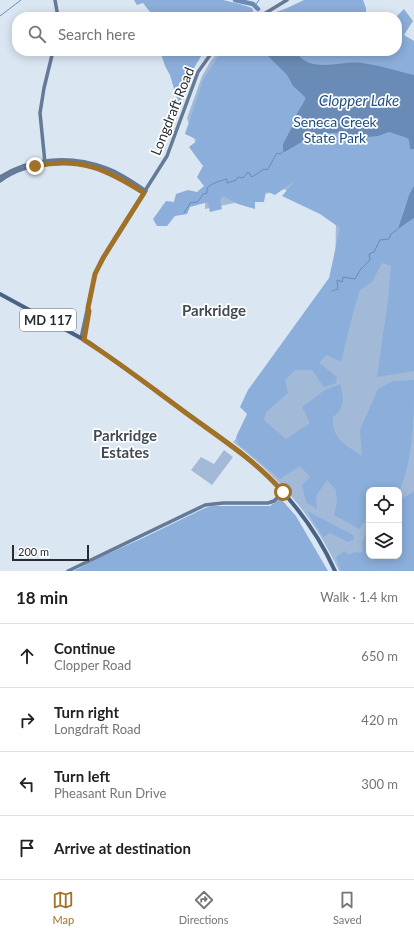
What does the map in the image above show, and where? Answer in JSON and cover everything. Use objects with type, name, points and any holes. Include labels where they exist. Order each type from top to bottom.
[{"type":"main road","name":"MD 117","points":[[0,294],[83,339],[118,362],[239,451],[269,477],[283,492],[308,524],[329,557],[335,571]]},
{"type":"street","points":[[55,0],[57,12]]},
{"type":"street","points":[[267,12],[287,0]]},
{"type":"street","points":[[45,162],[40,113],[52,56]]},
{"type":"street","name":"Longdraft Road","points":[[83,339],[86,310],[88,308],[95,274],[103,258],[167,156],[198,72],[209,56]]},
{"type":"street","points":[[0,181],[18,171],[45,162]]},
{"type":"street","points":[[0,177],[22,166],[45,162],[68,163],[95,168],[117,176],[145,192]]},
{"type":"street","points":[[68,571],[205,505],[223,503],[268,503],[274,501],[283,492]]},
{"type":"green space","name":"Seneca Creek State Park","points":[[414,44],[414,571],[339,571],[329,551],[307,516],[281,484],[233,442],[266,408],[335,280],[336,218],[288,194],[285,189],[261,195],[254,199],[205,209],[206,174],[187,118],[202,76],[215,56],[402,56],[402,49]]},
{"type":"green space","points":[[224,450],[233,457],[212,485],[191,470],[201,457],[214,464]]},
{"type":"shaded area","points":[[134,0],[223,0],[252,8],[254,12],[150,12],[143,3],[137,5]]},
{"type":"shaded area","points":[[304,0],[363,0],[366,12],[276,12]]},
{"type":"shaded area","points":[[404,9],[413,21],[404,35],[414,41],[414,75],[362,63],[317,64],[309,62],[300,56],[402,56],[401,12]]},
{"type":"shaded area","points":[[162,56],[201,56],[193,70],[179,106],[170,75]]},
{"type":"shaded area","name":"Seneca Creek State Park","points":[[219,56],[269,56],[287,75],[290,82],[305,97],[305,102],[296,115],[292,127],[283,144],[283,150],[287,152],[293,146],[303,141],[327,133],[336,133],[360,138],[378,136],[389,132],[409,140],[410,148],[414,149],[414,186],[401,217],[402,227],[414,218],[414,371],[377,377],[388,300],[391,266],[382,263],[372,282],[360,290],[341,362],[327,355],[319,363],[337,377],[336,383],[324,387],[312,370],[295,370],[285,380],[288,393],[266,412],[264,420],[286,439],[310,423],[302,407],[325,390],[340,384],[343,398],[342,406],[333,417],[334,431],[345,445],[362,456],[360,430],[378,389],[393,381],[414,380],[412,437],[408,465],[404,479],[401,487],[366,487],[366,520],[359,529],[334,515],[337,502],[336,490],[327,480],[316,496],[317,509],[306,502],[302,485],[310,477],[300,466],[280,479],[238,444],[236,437],[247,414],[240,407],[248,390],[329,278],[340,228],[320,214],[282,196],[296,180],[275,195],[266,191],[264,202],[255,202],[255,209],[238,204],[223,196],[220,200],[222,209],[210,212],[208,202],[190,207],[187,214],[175,216],[167,226],[157,226],[153,219],[166,201],[174,202],[176,194],[188,190],[197,192],[204,186],[197,177],[203,166],[189,147],[198,140],[185,134],[203,80]]},
{"type":"shaded area","points":[[414,489],[414,571],[341,571],[336,557],[345,551],[348,555],[363,551],[362,543],[366,533],[366,559],[402,559],[402,499],[413,492]]},
{"type":"shaded area","points":[[280,498],[296,516],[328,571],[74,571],[96,559],[205,508],[212,506],[270,506]]},
{"type":"shaded area","points":[[307,511],[353,535],[354,540],[348,542],[330,533],[323,537]]},
{"type":"water","name":"Clopper Lake","points":[[268,56],[300,56],[309,63],[317,65],[362,63],[414,75],[414,149],[410,149],[409,140],[407,138],[389,132],[378,136],[360,138],[336,133],[327,133],[303,141],[285,152],[283,150],[283,144],[292,127],[296,115],[305,100],[305,97],[293,86],[287,75]]},
{"type":"water","points":[[414,186],[414,218],[398,229],[409,195]]},
{"type":"waterway","points":[[0,16],[21,0]]},
{"type":"waterway","points":[[235,0],[253,4],[258,9]]},
{"type":"waterway","points":[[255,6],[259,0]]},
{"type":"waterway","points":[[184,213],[191,202],[197,202],[203,194],[207,193],[207,188],[211,185],[227,179],[227,183],[236,180],[238,177],[243,178],[248,172],[252,177],[264,169],[267,170],[277,153],[280,154],[284,151]]},
{"type":"waterway","points":[[332,291],[338,289],[337,280],[342,282],[343,277],[355,279],[360,270],[370,260],[369,254],[374,252],[380,240],[389,239],[391,234],[398,229]]},
{"type":"district","name":"Parkridge","points":[[214,310]]},
{"type":"district","name":"Parkridge Estates","points":[[125,444]]},
{"type":"route","points":[[35,166],[56,163],[83,164],[117,176],[144,193],[115,238],[95,274],[88,308],[89,311],[84,340],[118,362],[239,451],[254,463],[283,492]]}]
